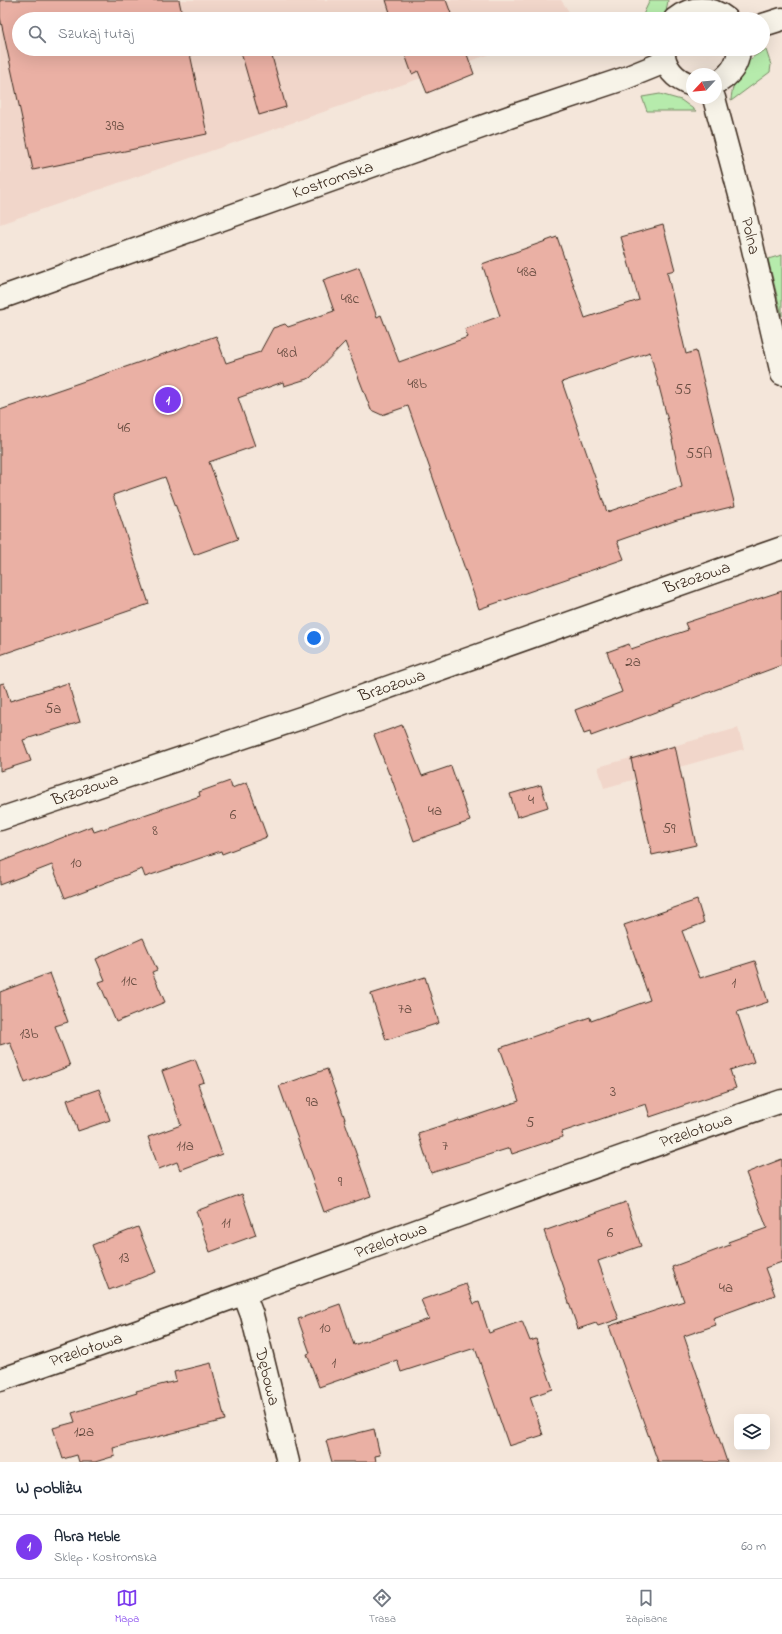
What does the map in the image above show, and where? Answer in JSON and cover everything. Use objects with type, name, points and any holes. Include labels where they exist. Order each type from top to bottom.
[{"type":"street","points":[[685,10],[698,9],[715,12]]},
{"type":"street","points":[[770,23],[782,19]]},
{"type":"street","points":[[664,56],[674,75],[686,82]]},
{"type":"street","name":"Kostromska","points":[[0,298],[508,118],[623,79],[664,56]]},
{"type":"street","points":[[722,79],[732,70],[738,56]]},
{"type":"street","name":"Polna","points":[[716,104],[744,210],[782,374]]},
{"type":"street","name":"Brzozowa","points":[[0,819],[307,716],[782,548]]},
{"type":"street","name":"Przelotowa","points":[[0,1380],[782,1101]]},
{"type":"street","name":"Dębowa","points":[[244,1294],[252,1315],[288,1462]]},
{"type":"shaded area","points":[[0,0],[561,0],[569,12],[12,12],[12,56],[485,56],[0,224]]},
{"type":"shaded area","points":[[738,728],[744,749],[604,788],[598,767]]},
{"type":"green space","points":[[650,0],[668,0],[666,12],[644,12]]},
{"type":"green space","points":[[755,56],[768,56],[771,65],[770,72],[731,101],[737,77],[751,59]]},
{"type":"green space","points":[[660,94],[681,100],[696,111],[647,111],[642,97]]},
{"type":"green space","points":[[782,255],[782,316],[768,259]]},
{"type":"building","points":[[0,0],[179,0],[182,12],[12,12],[12,56],[190,56],[207,134],[33,170],[0,17]]},
{"type":"building","points":[[386,0],[446,0],[450,12],[390,12]]},
{"type":"building","points":[[242,56],[272,56],[286,107],[259,115]]},
{"type":"building","points":[[406,56],[468,56],[474,74],[427,93],[418,71],[412,74]]},
{"type":"building","points":[[663,225],[675,270],[667,272],[686,354],[696,351],[735,506],[677,520],[617,541],[624,559],[479,609],[408,406],[382,415],[371,410],[345,342],[310,378],[284,386],[283,382],[238,398],[255,446],[209,462],[238,539],[194,555],[165,477],[113,495],[149,604],[0,655],[0,410],[216,336],[226,363],[260,352],[273,328],[285,324],[288,327],[334,311],[323,280],[359,267],[377,317],[381,315],[399,362],[468,337],[465,329],[500,316],[482,264],[557,237],[585,318],[639,300],[621,237]],"holes":[[[650,352],[673,440],[682,487],[607,512],[562,382]]]},
{"type":"building","points":[[782,591],[782,665],[591,736],[590,732],[584,734],[575,710],[622,692],[607,652],[629,644],[631,649],[688,630],[685,623]]},
{"type":"building","points":[[4,683],[10,701],[68,683],[80,722],[23,740],[31,761],[0,771],[0,684]]},
{"type":"building","points":[[402,725],[422,776],[451,766],[470,821],[414,841],[390,774],[374,735]]},
{"type":"building","points":[[675,746],[696,845],[652,855],[631,759]]},
{"type":"building","points":[[230,781],[232,788],[247,782],[267,837],[222,854],[221,851],[145,877],[142,869],[65,898],[52,865],[0,885],[0,862],[92,826],[94,832],[200,796],[199,792]]},
{"type":"building","points":[[541,785],[548,807],[517,817],[510,794]]},
{"type":"building","points":[[697,900],[704,923],[682,931],[700,978],[755,961],[768,1002],[737,1012],[754,1062],[730,1070],[736,1088],[650,1117],[646,1104],[562,1132],[563,1137],[512,1154],[510,1148],[431,1173],[418,1133],[459,1120],[460,1121],[519,1101],[500,1048],[590,1017],[591,1021],[650,1000],[624,925]]},
{"type":"building","points":[[143,938],[157,970],[152,972],[165,1002],[116,1022],[99,982],[105,980],[96,959]]},
{"type":"building","points":[[50,973],[68,1022],[55,1026],[70,1066],[25,1083],[10,1042],[0,1045],[0,992]]},
{"type":"building","points":[[425,977],[439,1023],[386,1040],[371,994]]},
{"type":"building","points":[[195,1059],[204,1082],[198,1084],[222,1154],[180,1170],[177,1162],[159,1169],[148,1137],[181,1125],[162,1071]]},
{"type":"building","points":[[327,1069],[371,1196],[324,1212],[279,1086]]},
{"type":"building","points":[[99,1089],[110,1120],[78,1131],[67,1100]]},
{"type":"building","points":[[782,1159],[782,1262],[765,1268],[775,1295],[713,1318],[716,1325],[684,1336],[727,1462],[658,1462],[609,1326],[684,1301],[672,1267],[730,1245],[728,1242],[767,1228],[746,1173]]},
{"type":"building","points":[[242,1194],[256,1235],[210,1252],[196,1211]]},
{"type":"building","points":[[626,1202],[641,1246],[598,1261],[619,1319],[598,1326],[596,1323],[578,1329],[544,1231]]},
{"type":"building","points":[[138,1227],[156,1272],[109,1290],[92,1245]]},
{"type":"building","points":[[466,1284],[474,1304],[479,1302],[489,1333],[522,1321],[530,1341],[536,1339],[553,1389],[530,1397],[543,1435],[509,1446],[475,1348],[401,1372],[397,1360],[319,1387],[307,1354],[310,1353],[298,1319],[340,1304],[354,1345],[429,1319],[421,1300]]},
{"type":"building","points":[[211,1363],[225,1420],[113,1448],[115,1456],[95,1462],[79,1462],[77,1455],[63,1459],[53,1428],[75,1422],[72,1413],[137,1393],[136,1391],[176,1381],[174,1372]]},
{"type":"building","points":[[374,1429],[380,1455],[375,1456],[376,1462],[332,1462],[326,1441]]},
{"type":"place","name":"Abra Meble","points":[[168,400]]}]
